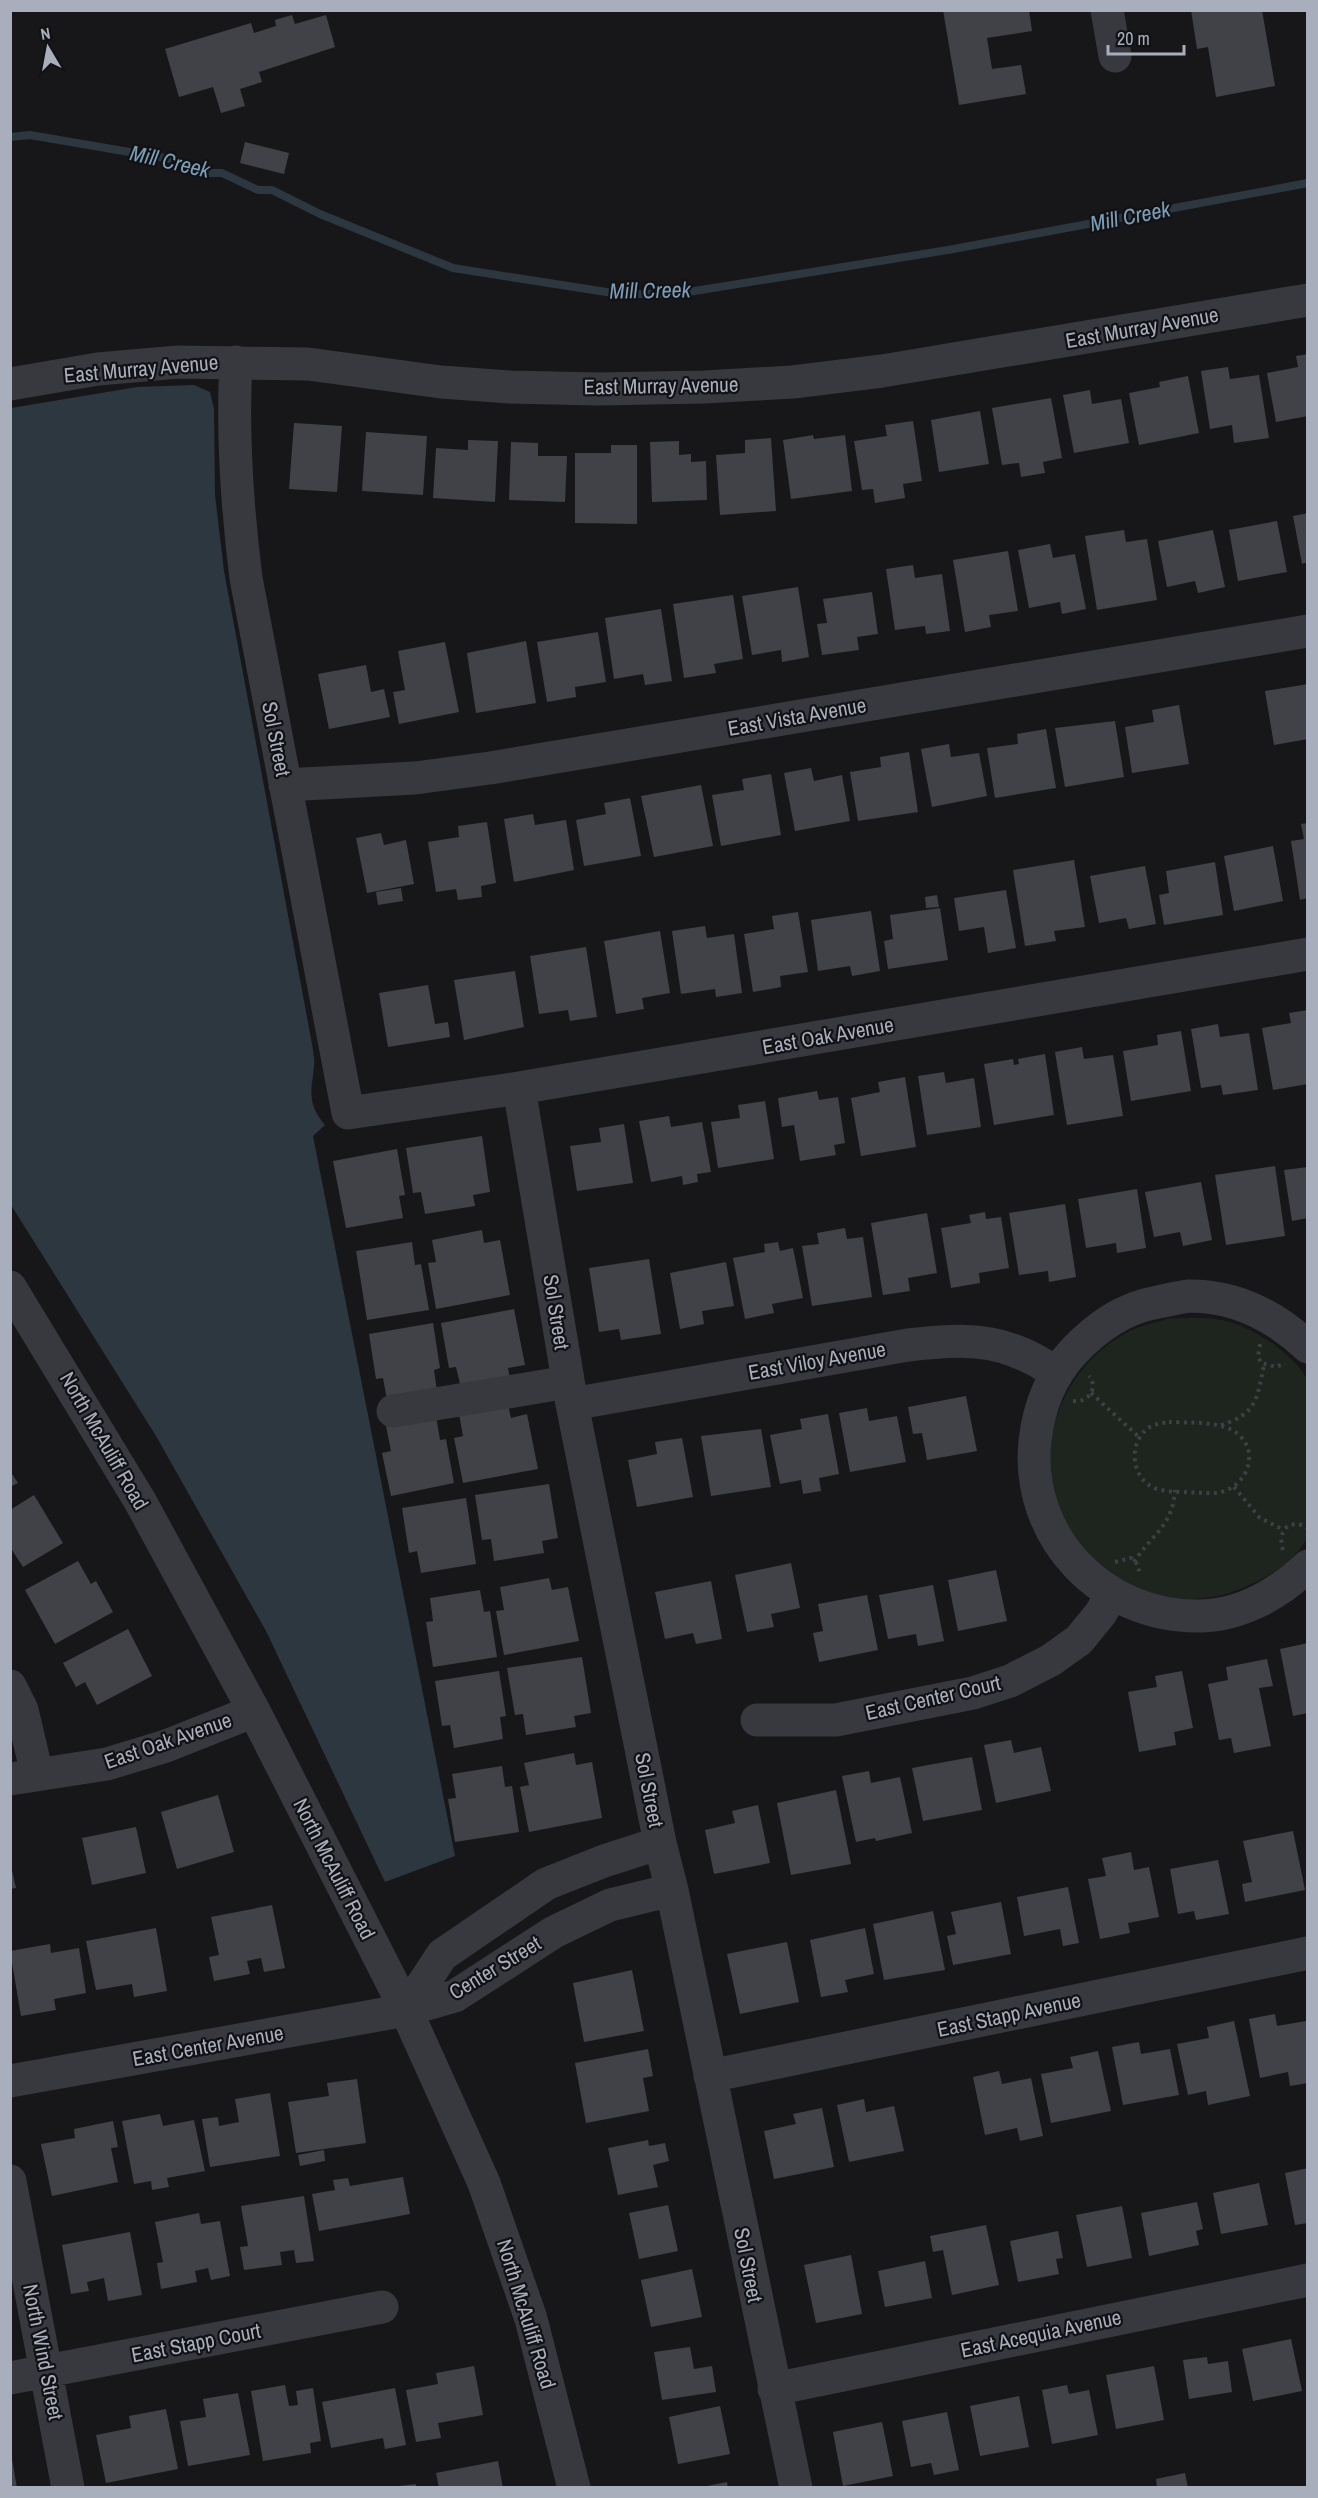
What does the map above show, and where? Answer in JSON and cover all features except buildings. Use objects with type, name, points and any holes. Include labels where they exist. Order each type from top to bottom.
[{"type":"street","points":[[1107,10],[1115,56]]},
{"type":"street","name":"East Murray Avenue","points":[[10,384],[121,367],[178,362],[236,362],[308,364],[441,382],[510,387],[598,389],[726,386],[882,371],[1308,300]]},
{"type":"street","name":"Sol Street","points":[[236,362],[234,399],[239,519],[255,634],[348,1113]]},
{"type":"street","name":"East Vista Avenue","points":[[285,785],[415,778],[490,768],[1308,631]]},
{"type":"street","name":"East Oak Avenue","points":[[348,1113],[519,1088],[1308,954]]},
{"type":"street","name":"Sol Street","points":[[519,1088],[570,1393],[660,1842],[672,1890],[796,2487]]},
{"type":"street","name":"North McAuliff Road","points":[[10,1287],[140,1501],[254,1711],[406,2010],[484,2183],[531,2319],[574,2487]]},
{"type":"street","points":[[1301,1329],[1239,1303],[1189,1296],[1139,1306],[1094,1330],[1057,1372],[1038,1414],[1032,1466],[1044,1517],[1071,1561],[1111,1594],[1154,1612],[1200,1617],[1245,1608],[1286,1587],[1308,1566]]},
{"type":"street","name":"East Viloy Avenue","points":[[393,1412],[570,1393],[947,1341],[983,1343],[1014,1350],[1057,1372]]},
{"type":"street","name":"East Center Court","points":[[757,1720],[836,1720],[973,1693],[1010,1681],[1051,1660],[1079,1640],[1101,1612],[1111,1594]]},
{"type":"street","points":[[10,1686],[22,1710],[24,1777]]},
{"type":"street","name":"East Oak Avenue","points":[[24,1777],[107,1764],[166,1746],[254,1711]]},
{"type":"street","name":"Center Street","points":[[406,2010],[442,1955],[546,1884],[604,1860],[660,1842]]},
{"type":"street","name":"Center Street","points":[[406,2010],[455,1996],[554,1932],[609,1905],[672,1890]]},
{"type":"street","name":"East Stapp Avenue","points":[[710,2076],[1308,1953]]},
{"type":"street","name":"East Center Avenue","points":[[10,2081],[406,2010]]},
{"type":"street","name":"North Wind Street","points":[[10,2181],[68,2487]]},
{"type":"street","name":"East Acequia Avenue","points":[[774,2389],[1308,2280]]},
{"type":"street","name":"East Stapp Court","points":[[10,2378],[382,2307]]},
{"type":"path","points":[[1218,1426],[1237,1419],[1252,1407],[1260,1392],[1264,1365]]},
{"type":"path","points":[[1091,1393],[1140,1438]]},
{"type":"path","points":[[1168,1422],[1218,1426],[1234,1431],[1242,1439],[1247,1449],[1249,1462],[1246,1473],[1234,1487],[1217,1494],[1157,1489],[1137,1472],[1134,1461],[1135,1449],[1140,1438],[1157,1424],[1168,1422]]},
{"type":"path","points":[[1234,1487],[1260,1518],[1284,1530]]},
{"type":"path","points":[[1134,1562],[1169,1518],[1173,1509],[1175,1490]]},
{"type":"shaded area","points":[[194,385],[210,392],[214,409],[215,495],[224,571],[312,1044],[313,1104],[325,1125],[313,1136],[455,1856],[385,1882],[266,1631],[156,1436],[11,1205],[11,408],[137,387]]},
{"type":"shaded area","points":[[1169,1318],[1216,1319],[1242,1326],[1280,1349],[1307,1379],[1307,1538],[1295,1555],[1269,1575],[1240,1589],[1218,1596],[1196,1599],[1173,1598],[1131,1585],[1094,1560],[1065,1525],[1055,1498],[1050,1471],[1051,1444],[1057,1417],[1068,1392],[1083,1369],[1102,1349],[1126,1333]]},
{"type":"waterway","name":"Mill Creek","points":[[10,137],[30,135],[176,160],[204,173],[222,173],[258,190],[272,190],[320,214],[453,268],[619,294],[676,294],[948,250],[1308,183]]}]
